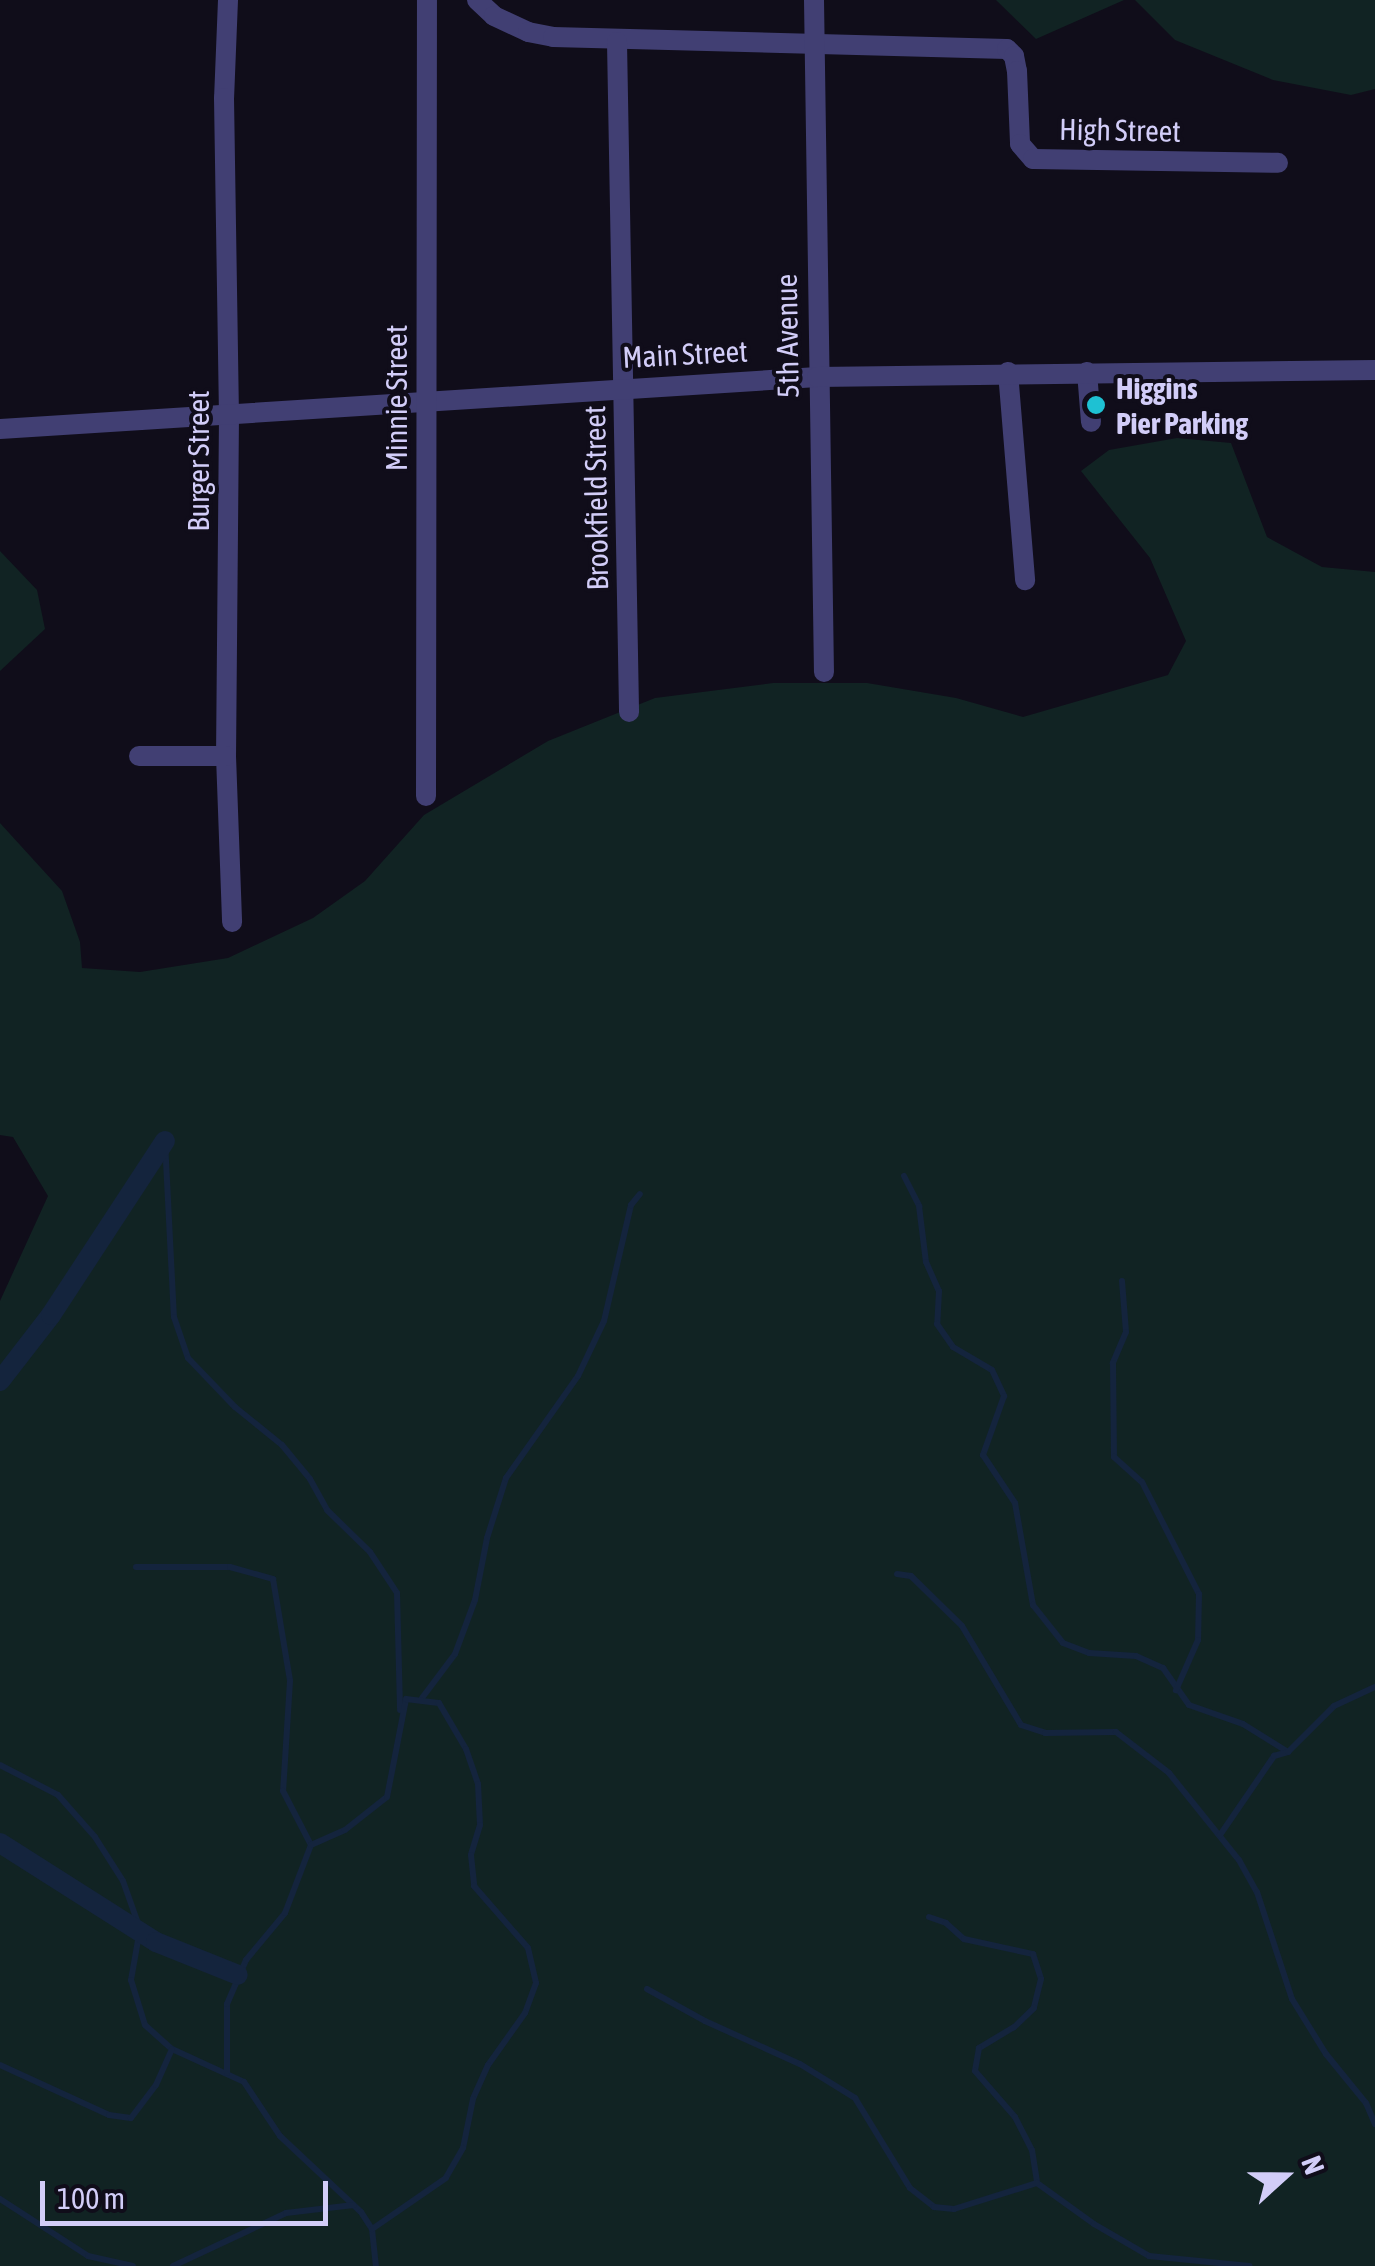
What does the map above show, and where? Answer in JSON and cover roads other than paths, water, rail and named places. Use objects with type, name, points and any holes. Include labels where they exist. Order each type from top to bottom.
[{"type":"street","name":"Burger Street","points":[[228,0],[224,98],[228,415],[226,756],[232,922]]},
{"type":"street","name":"Minnie Street","points":[[426,796],[427,0]]},
{"type":"street","points":[[477,0],[494,16],[528,32],[617,42],[814,41]]},
{"type":"street","name":"5th Avenue","points":[[814,0],[824,672]]},
{"type":"street","name":"High Street","points":[[814,41],[1007,49],[1014,56],[1017,71],[1020,144],[1033,159],[1278,163]]},
{"type":"street","name":"Brookfield Street","points":[[617,42],[629,712]]},
{"type":"street","name":"Main Street","points":[[0,429],[817,376],[1375,370]]},
{"type":"street","points":[[1008,372],[1025,580]]},
{"type":"street","points":[[1087,372],[1091,422]]},
{"type":"street","points":[[139,756],[226,756]]},
{"type":"waterway","points":[[165,1141],[174,1317],[188,1358],[235,1407],[282,1445],[310,1479],[327,1510],[370,1552],[397,1593],[400,1710]]},
{"type":"waterway","points":[[0,1381],[51,1315],[165,1141]]},
{"type":"waterway","points":[[904,1176],[919,1206],[926,1262],[939,1291],[937,1324],[953,1347],[992,1370],[1004,1396],[983,1455],[1015,1503],[1033,1605],[1063,1643],[1089,1653],[1136,1656],[1163,1668],[1189,1705],[1243,1724],[1288,1752]]},
{"type":"waterway","points":[[422,1698],[455,1654],[475,1600],[487,1538],[506,1478],[578,1376],[604,1321],[631,1205],[640,1194]]},
{"type":"waterway","points":[[1122,1281],[1126,1332],[1113,1363],[1114,1457],[1142,1482],[1199,1594],[1198,1640],[1176,1690]]},
{"type":"waterway","points":[[136,1567],[230,1567],[273,1579],[290,1681],[283,1791],[311,1845]]},
{"type":"waterway","points":[[897,1574],[911,1576],[962,1626],[1021,1725],[1045,1733],[1116,1732],[1169,1773],[1239,1860],[1257,1892],[1292,1999],[1326,2054],[1366,2103],[1375,2124]]},
{"type":"waterway","points":[[1220,1835],[1274,1756],[1288,1752],[1334,1706],[1375,1687]]},
{"type":"waterway","points":[[227,2073],[227,2004],[246,1960],[285,1913],[311,1845],[345,1830],[387,1797],[406,1699],[439,1703],[466,1749],[478,1784],[480,1825],[471,1855],[474,1886],[528,1948],[536,1983],[525,2013],[488,2065],[473,2099],[463,2148],[446,2178],[372,2229]]},
{"type":"waterway","points":[[0,1765],[58,1795],[95,1837],[123,1881],[140,1929],[131,1980],[145,2025],[172,2049],[244,2082],[280,2136],[361,2212],[372,2229],[376,2266]]},
{"type":"waterway","points":[[0,1843],[156,1942],[238,1975]]},
{"type":"waterway","points":[[929,1917],[946,1923],[964,1939],[1033,1954],[1041,1979],[1034,2008],[1014,2027],[979,2048],[975,2071],[1015,2117],[1032,2150],[1037,2183],[1094,2224],[1149,2256],[1250,2266]]},
{"type":"waterway","points":[[647,1989],[705,2021],[800,2064],[855,2098],[910,2188],[934,2207],[954,2209],[1037,2183]]},
{"type":"waterway","points":[[0,2065],[109,2115],[131,2118],[156,2085],[172,2049]]},
{"type":"waterway","points":[[0,2199],[88,2256],[133,2266]]},
{"type":"waterway","points":[[173,2266],[286,2213],[354,2205]]},
{"type":"place","name":"Higgins Pier Parking","points":[[1096,405]]}]
